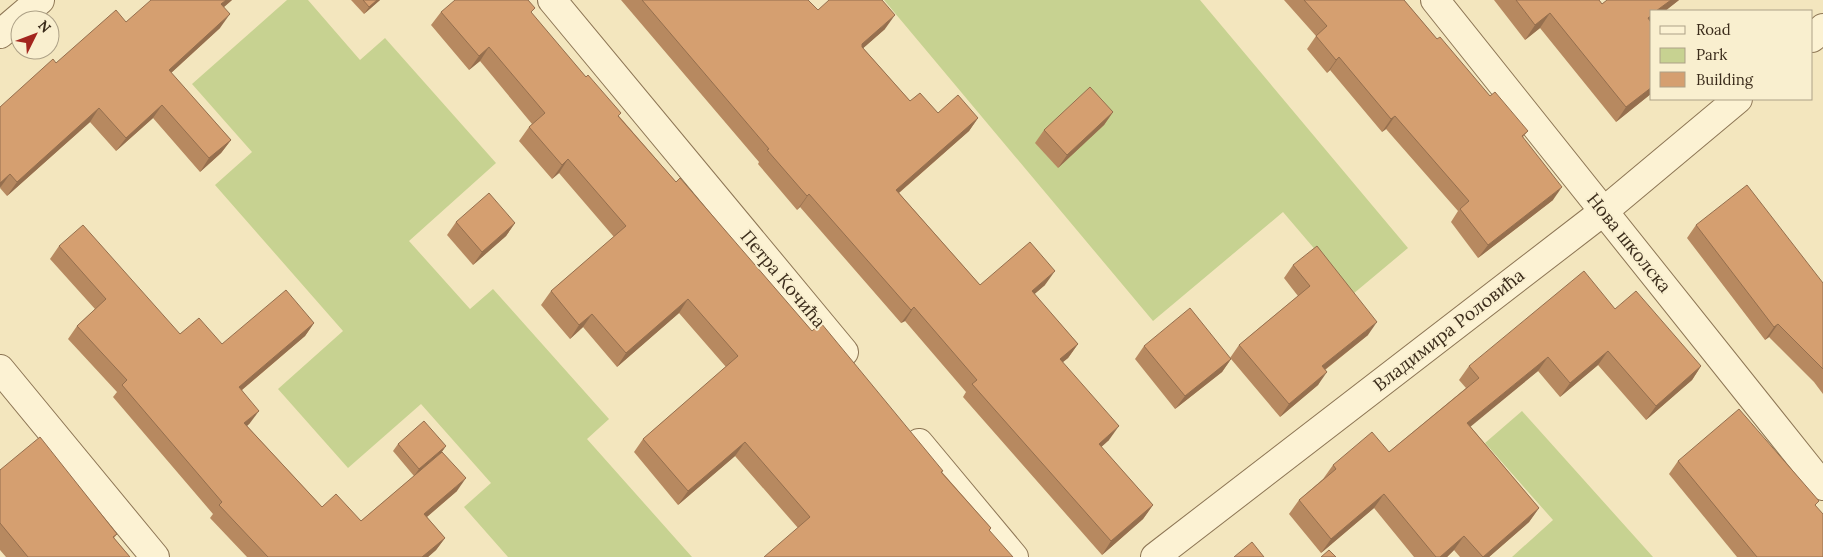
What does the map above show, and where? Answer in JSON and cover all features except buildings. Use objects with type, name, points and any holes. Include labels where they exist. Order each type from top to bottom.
[{"type":"street","points":[[0,34],[40,0]]},
{"type":"street","name":"Петра Кочића","points":[[552,0],[862,374]]},
{"type":"street","name":"Нова школска","points":[[1435,0],[1823,486]]},
{"type":"street","points":[[1813,37],[1823,28]]},
{"type":"street","name":"Владимира Роловића","points":[[1155,557],[1604,211],[1737,100]]},
{"type":"street","points":[[0,369],[155,557]]},
{"type":"street","points":[[906,427],[1014,557]]},
{"type":"green space","points":[[287,0],[308,0],[360,60],[385,38],[496,163],[409,241],[470,309],[493,289],[609,419],[587,439],[692,557],[508,557],[464,507],[491,483],[421,404],[348,468],[278,389],[343,331],[215,185],[252,152],[192,84]]},
{"type":"green space","points":[[884,0],[1200,0],[1408,248],[1353,294],[1283,212],[1153,321]]},
{"type":"green space","points":[[1522,411],[1653,557],[1512,557],[1553,520],[1485,443]]}]
